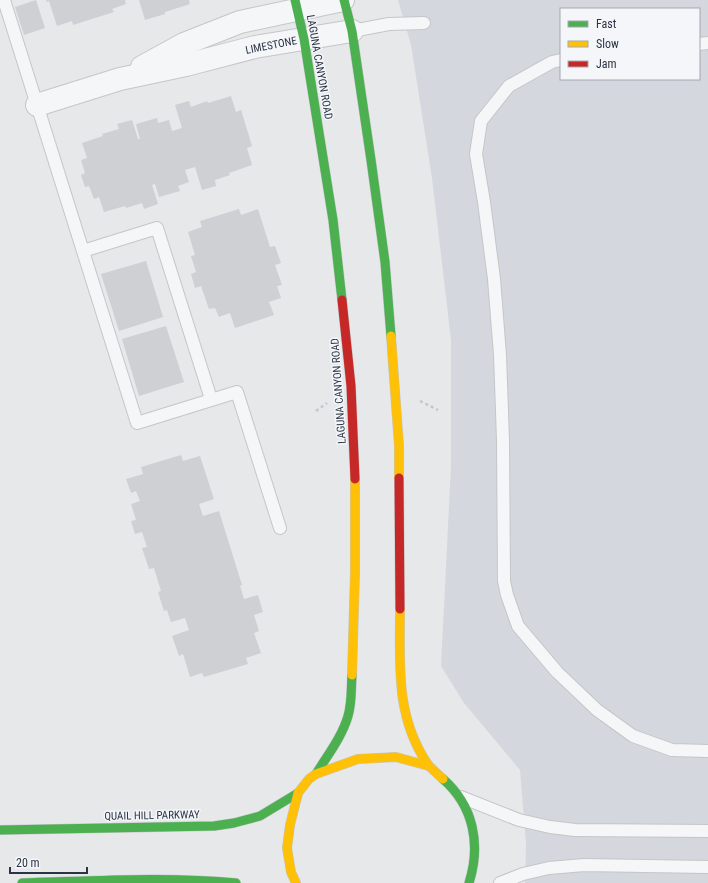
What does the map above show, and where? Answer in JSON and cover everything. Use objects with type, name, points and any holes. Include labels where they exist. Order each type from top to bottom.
[{"type":"main road","points":[[344,0],[352,31],[385,262],[399,446],[400,685],[402,701],[414,742],[420,755],[429,766],[461,796],[474,829],[474,867],[469,883]]},
{"type":"main road","name":"LAGUNA CANYON ROAD","points":[[296,5],[304,39],[333,220],[351,386],[355,469],[355,573],[351,698],[348,716],[341,734],[316,774]]},
{"type":"main road","points":[[296,883],[291,872],[288,848],[290,825],[298,793],[309,780],[316,774],[358,758],[396,757],[429,766]]},
{"type":"main road","name":"QUAIL HILL PARKWAY","points":[[0,830],[214,826],[234,823],[260,816],[298,793]]},
{"type":"main road","points":[[22,883],[151,880],[215,881],[236,883]]},
{"type":"street","name":"LIMESTONE","points":[[120,79],[184,44],[240,22],[296,5],[344,0]]},
{"type":"street","name":"LIMESTONE","points":[[38,105],[120,79],[186,65],[255,47],[352,31]]},
{"type":"lane","points":[[4,0],[138,423],[237,392],[280,528]]},
{"type":"lane","name":"LIMESTONE","points":[[352,31],[389,24],[424,23]]},
{"type":"lane","points":[[560,60],[552,62],[509,86],[481,122],[476,154],[494,279],[500,355],[503,440],[504,581],[507,595],[518,626],[557,672],[597,710],[633,736],[672,750],[708,751]]},
{"type":"lane","points":[[83,251],[157,228],[211,399]]},
{"type":"lane","points":[[461,796],[519,820],[550,827],[575,830],[708,831]]},
{"type":"lane","points":[[500,883],[523,874],[549,868],[584,865],[708,866]]},
{"type":"shaded area","points":[[398,0],[708,0],[708,883],[525,883],[526,844],[520,770],[464,703],[441,666],[451,467],[451,340],[432,178],[411,45]]},
{"type":"building","points":[[36,0],[45,28],[24,35],[15,7]]},
{"type":"building","points":[[46,0],[125,0],[126,4],[112,9],[114,12],[73,25],[72,21],[57,26],[49,1],[47,2]]},
{"type":"building","points":[[139,0],[189,0],[190,4],[145,20]]},
{"type":"building","points":[[231,96],[236,112],[241,110],[252,146],[247,148],[252,165],[229,173],[230,175],[215,180],[216,186],[202,190],[195,167],[185,170],[189,182],[178,186],[180,191],[159,197],[155,184],[152,185],[158,204],[144,209],[142,203],[104,212],[99,197],[94,199],[89,186],[85,187],[81,175],[85,173],[81,160],[87,158],[82,143],[103,136],[102,134],[119,129],[117,124],[132,120],[138,139],[140,139],[136,124],[157,118],[158,123],[169,120],[172,131],[182,128],[175,105],[189,101],[191,107],[207,101],[208,103]]},
{"type":"building","points":[[239,209],[241,215],[258,209],[270,247],[275,246],[281,263],[275,265],[282,285],[277,286],[281,298],[269,302],[274,315],[235,328],[230,313],[219,317],[215,308],[209,309],[201,286],[195,288],[191,274],[196,272],[191,256],[195,255],[188,232],[202,227],[200,221]]},
{"type":"building","points":[[146,261],[163,317],[119,331],[101,274]]},
{"type":"building","points":[[166,326],[184,382],[139,396],[122,339]]},
{"type":"building","points":[[181,455],[183,461],[200,456],[214,499],[199,504],[203,516],[219,511],[242,585],[240,586],[244,599],[258,595],[263,612],[254,615],[259,631],[254,633],[261,653],[246,658],[248,664],[204,677],[202,673],[190,677],[183,654],[179,656],[172,636],[189,630],[185,618],[171,622],[167,610],[164,611],[158,592],[161,591],[154,568],[149,569],[142,548],[147,547],[142,532],[135,534],[131,521],[136,520],[131,504],[140,501],[136,491],[131,493],[126,479],[143,474],[141,467]]},
{"type":"traffic: fast","points":[[295,0],[304,39],[333,220],[342,300]]},
{"type":"traffic: fast","points":[[344,0],[352,31],[371,160],[385,262],[391,336]]},
{"type":"traffic: fast","points":[[316,774],[338,739],[348,716],[352,675]]},
{"type":"traffic: fast","points":[[443,779],[462,801],[472,827],[474,855],[473,869],[469,883]]},
{"type":"traffic: fast","points":[[0,830],[214,826],[234,823],[260,816],[298,793]]},
{"type":"traffic: fast","points":[[22,883],[156,879],[236,883]]},
{"type":"traffic: slow","points":[[391,336],[399,446],[399,478]]},
{"type":"traffic: slow","points":[[352,675],[355,573],[355,479]]},
{"type":"traffic: slow","points":[[400,609],[400,671],[405,710],[410,729],[418,748],[429,766]]},
{"type":"traffic: slow","points":[[296,883],[291,872],[287,848],[290,825],[298,793],[309,779],[316,774],[358,759],[396,757],[429,766],[443,779]]},
{"type":"traffic: jam","points":[[342,300],[351,386],[355,479]]},
{"type":"traffic: jam","points":[[399,478],[400,609]]}]
